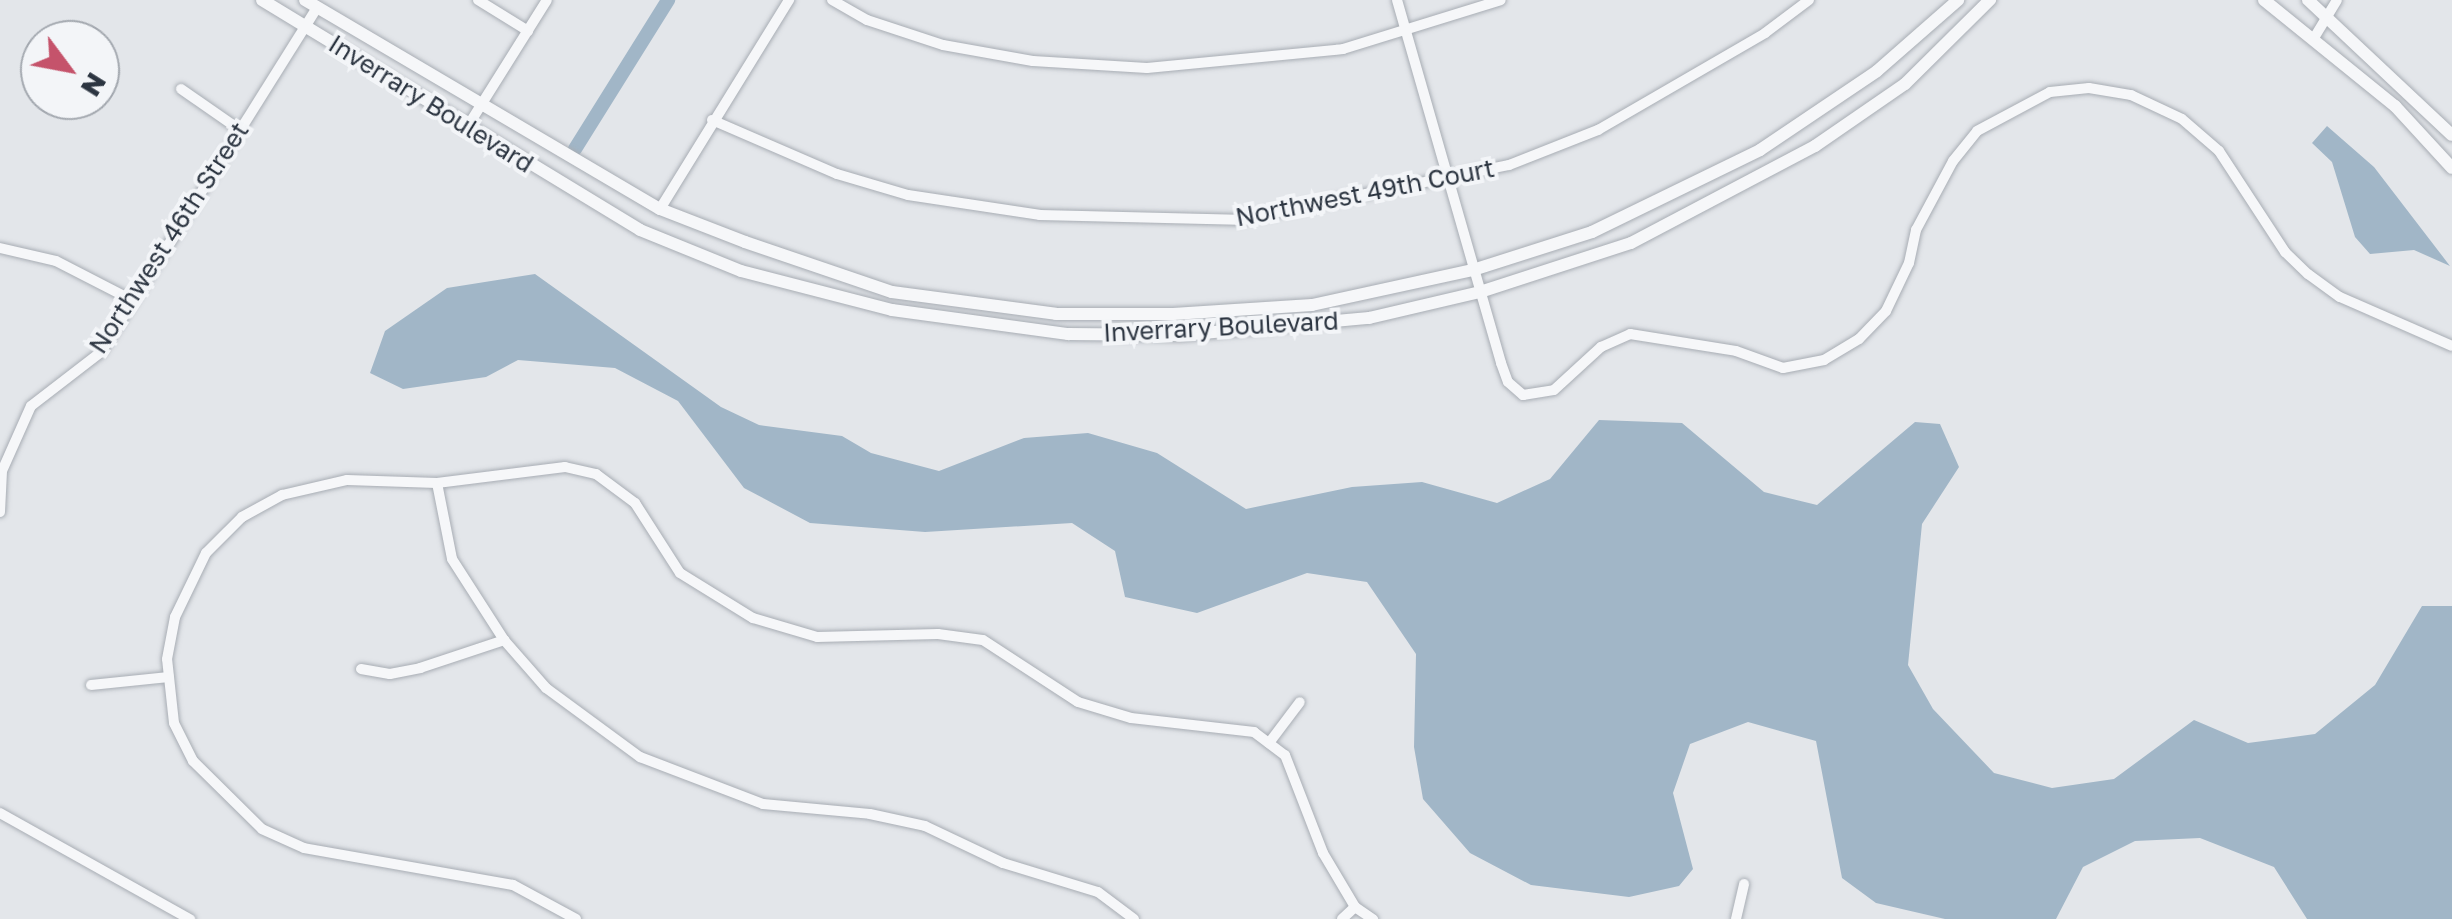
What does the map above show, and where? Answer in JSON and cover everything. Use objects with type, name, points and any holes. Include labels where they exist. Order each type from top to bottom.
[{"type":"street","name":"Inverrary Boulevard","points":[[262,0],[466,129],[640,230],[741,271],[892,310],[1068,334],[1181,335],[1320,325],[1480,292],[1631,243],[1816,146],[1905,84],[1990,0]]},
{"type":"street","points":[[478,0],[528,31]]},
{"type":"street","points":[[466,129],[548,0]]},
{"type":"street","points":[[660,209],[789,0]]},
{"type":"street","points":[[832,0],[867,20],[943,45],[1033,61],[1128,67],[1242,63],[1343,48],[1500,0]]},
{"type":"street","points":[[1397,0],[1508,382],[1524,394],[1554,390],[1601,348],[1630,334],[1717,347],[1784,368],[1824,360],[1858,339],[1886,312],[1910,263],[1916,230],[1952,161],[1977,131],[2050,92],[2089,88],[2131,95],[2182,119],[2219,151],[2285,252],[2308,274],[2340,297],[2452,346]]},
{"type":"street","name":"Northwest 49th Court","points":[[712,120],[837,174],[890,190],[1040,216],[1238,220],[1509,165],[1598,130],[1766,33],[1810,0]]},
{"type":"street","name":"Inverrary Boulevard","points":[[311,4],[480,107],[660,209],[892,292],[1056,314],[1312,305],[1474,270],[1592,232],[1760,150],[1878,71],[1958,0]]},
{"type":"street","points":[[2264,0],[2395,106],[2452,168]]},
{"type":"street","points":[[2308,0],[2452,135]]},
{"type":"street","points":[[2314,38],[2337,0]]},
{"type":"street","name":"Northwest 46th Street","points":[[0,512],[1,470],[31,406],[100,352],[304,26],[311,4]]},
{"type":"street","points":[[181,90],[240,130]]},
{"type":"street","points":[[0,248],[56,262],[132,300]]},
{"type":"street","points":[[576,919],[513,884],[304,848],[262,829],[193,762],[174,722],[169,676],[175,617],[190,579],[242,517],[282,495],[347,480],[438,483],[565,468],[596,474],[635,503],[680,574],[753,618],[817,638],[938,634],[983,640],[1078,702],[1131,718],[1221,724],[1269,742],[1285,755],[1324,853],[1355,907],[1373,919]]},
{"type":"street","points":[[438,483],[452,559],[504,640],[546,688],[587,722],[693,783],[763,804],[870,814],[925,826],[1003,863],[1098,892],[1134,919]]},
{"type":"street","points":[[361,669],[390,674],[504,640]]},
{"type":"street","points":[[91,686],[169,676]]},
{"type":"street","points":[[1269,742],[1300,702]]},
{"type":"street","points":[[0,813],[190,919]]},
{"type":"street","points":[[1736,919],[1744,884]]},
{"type":"street","points":[[1342,919],[1355,907]]},
{"type":"water","points":[[2327,126],[2374,167],[2450,266],[2414,250],[2370,254],[2355,237],[2332,162],[2312,143]]},
{"type":"water","points":[[535,274],[721,407],[759,425],[842,436],[871,453],[939,471],[1024,438],[1088,433],[1157,453],[1246,509],[1352,487],[1422,482],[1497,503],[1550,479],[1599,420],[1682,423],[1764,492],[1817,505],[1915,422],[1940,424],[1959,467],[1922,524],[1908,665],[1933,709],[1994,773],[2052,788],[2114,779],[2194,720],[2248,743],[2315,734],[2375,685],[2422,606],[2452,606],[2452,919],[2307,919],[2274,867],[2200,838],[2135,841],[2083,867],[2056,919],[1945,919],[1876,903],[1842,878],[1816,741],[1748,722],[1690,744],[1673,793],[1693,869],[1679,886],[1629,897],[1531,885],[1470,853],[1423,799],[1414,747],[1416,654],[1367,582],[1307,573],[1197,613],[1125,597],[1115,551],[1072,523],[925,532],[810,523],[744,488],[678,401],[615,368],[518,360],[486,377],[403,389],[370,373],[385,331],[447,288]]},
{"type":"waterway","points":[[575,149],[668,0]]}]
